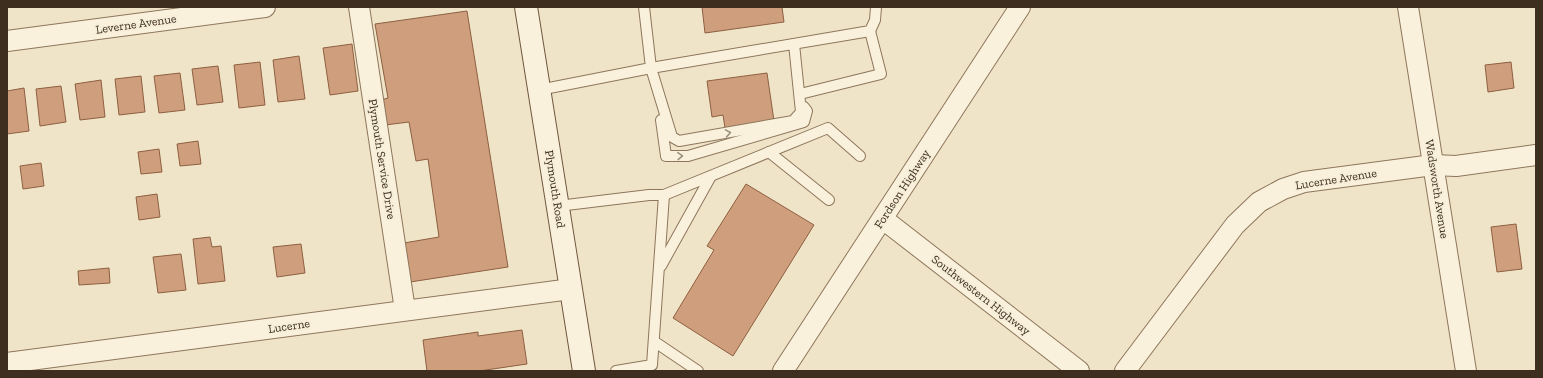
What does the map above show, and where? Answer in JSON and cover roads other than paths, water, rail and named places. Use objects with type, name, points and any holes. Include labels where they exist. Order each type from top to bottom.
[{"type":"main road","name":"Plymouth Road","points":[[526,7],[584,371]]},
{"type":"street","name":"Leverne Avenue","points":[[7,41],[265,7]]},
{"type":"street","name":"Plymouth Service Drive","points":[[359,7],[405,310]]},
{"type":"street","name":"Fordson Highway","points":[[783,371],[1020,7]]},
{"type":"street","name":"Wadsworth Avenue","points":[[1408,7],[1466,371]]},
{"type":"street","name":"Lucerne Avenue","points":[[1125,371],[1235,225],[1259,202],[1283,189],[1304,182],[1433,165],[1456,166],[1536,155]]},
{"type":"street","name":"Southwestern Highway","points":[[883,218],[1078,371]]},
{"type":"street","name":"Lucerne","points":[[7,363],[571,289]]},
{"type":"lane","points":[[644,7],[651,68],[668,129],[672,136],[679,141],[793,121],[801,112],[794,44]]},
{"type":"lane","points":[[800,98],[881,74],[870,31],[875,20],[876,7]]},
{"type":"lane","points":[[539,90],[651,68],[870,31]]},
{"type":"lane","points":[[661,104],[662,130],[666,156],[688,156],[804,122],[807,111],[800,98]]},
{"type":"lane","points":[[558,206],[641,196],[664,195],[828,128],[860,156]]},
{"type":"lane","points":[[769,152],[829,200]]},
{"type":"lane","points":[[659,269],[711,176]]},
{"type":"lane","points":[[616,371],[652,365],[655,342],[664,195]]},
{"type":"lane","points":[[655,342],[698,371]]}]
